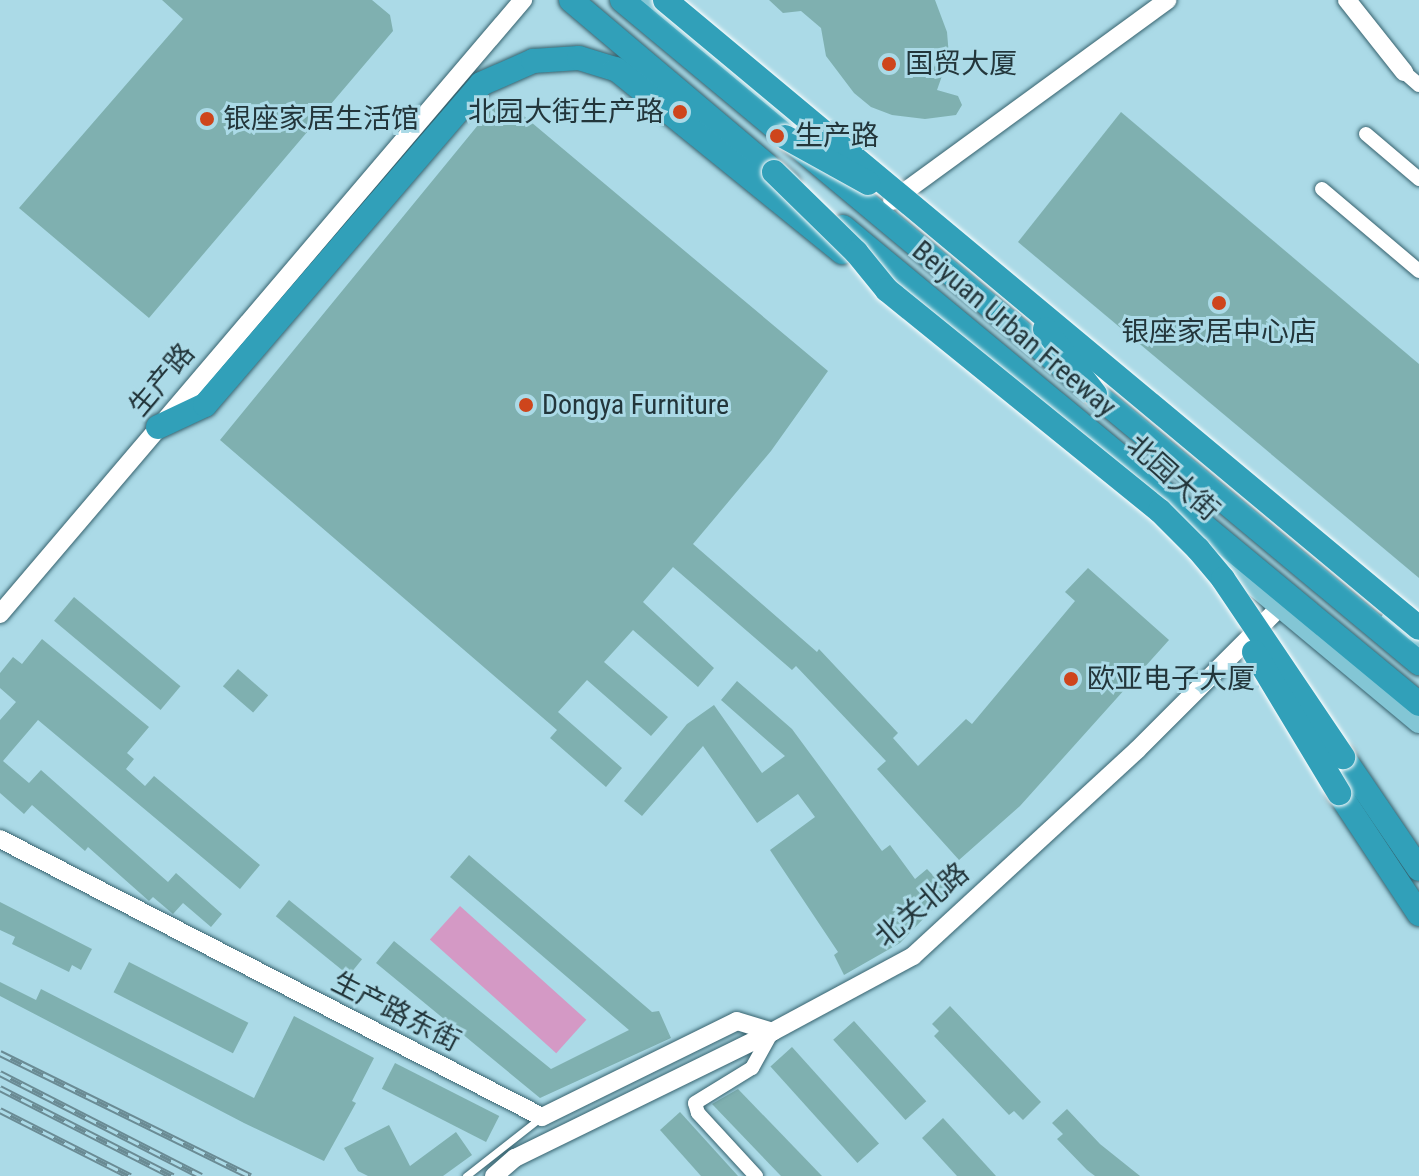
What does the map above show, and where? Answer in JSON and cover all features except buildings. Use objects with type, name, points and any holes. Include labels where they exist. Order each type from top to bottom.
[{"type":"highway","name":"Beiyuan Urban Freeway","points":[[571,0],[774,172],[1419,704]]},
{"type":"highway","name":"Beiyuan Urban Freeway","points":[[622,0],[1419,663]]},
{"type":"highway","points":[[665,0],[1419,628]]},
{"type":"highway","points":[[158,427],[205,405],[481,84],[512,68],[553,57],[600,63],[634,80],[959,350],[1160,511],[1223,579],[1419,869]]},
{"type":"highway","points":[[785,137],[919,211]]},
{"type":"highway","points":[[774,172],[856,252],[887,290]]},
{"type":"highway","points":[[1017,291],[1095,394]]},
{"type":"highway","points":[[959,350],[1065,410]]},
{"type":"highway","points":[[1160,511],[1211,581],[1339,793],[1419,914]]},
{"type":"main road","name":"北园大街","points":[[556,0],[1074,426],[1280,607],[1419,723]]},
{"type":"main road","name":"北园大街","points":[[649,0],[1419,643]]},
{"type":"street","name":"生产路","points":[[0,614],[523,0]]},
{"type":"street","points":[[891,201],[1168,0]]},
{"type":"street","points":[[1347,0],[1404,72],[1419,85]]},
{"type":"street","points":[[1366,134],[1419,179]]},
{"type":"street","points":[[1322,189],[1418,267]]},
{"type":"street","name":"北关北路","points":[[494,1176],[515,1158],[772,1032],[913,956],[1137,750],[1280,607]]},
{"type":"street","name":"生产路东街","points":[[0,839],[542,1117]]},
{"type":"street","points":[[542,1117],[737,1021],[772,1032],[752,1068],[695,1103],[698,1113],[756,1176]]},
{"type":"lane","points":[[466,1176],[542,1117]]},
{"type":"shaded area","points":[[460,906],[586,1020],[556,1053],[430,939]]},
{"type":"railway","points":[[0,1053],[250,1176]]},
{"type":"railway","points":[[0,1073],[201,1176]]},
{"type":"railway","points":[[0,1088],[173,1176]]},
{"type":"railway","points":[[0,1110],[130,1176]]},
{"type":"place","name":"国贸大厦","points":[[889,64]]},
{"type":"place","name":"北园大街生产路","points":[[680,112]]},
{"type":"place","name":"银座家居生活馆","points":[[207,119]]},
{"type":"place","name":"生产路","points":[[777,136]]},
{"type":"place","name":"银座家居中心店","points":[[1219,303]]},
{"type":"place","name":"Dongya Furniture","points":[[526,405]]},
{"type":"place","name":"欧亚电子大厦","points":[[1071,679]]}]
